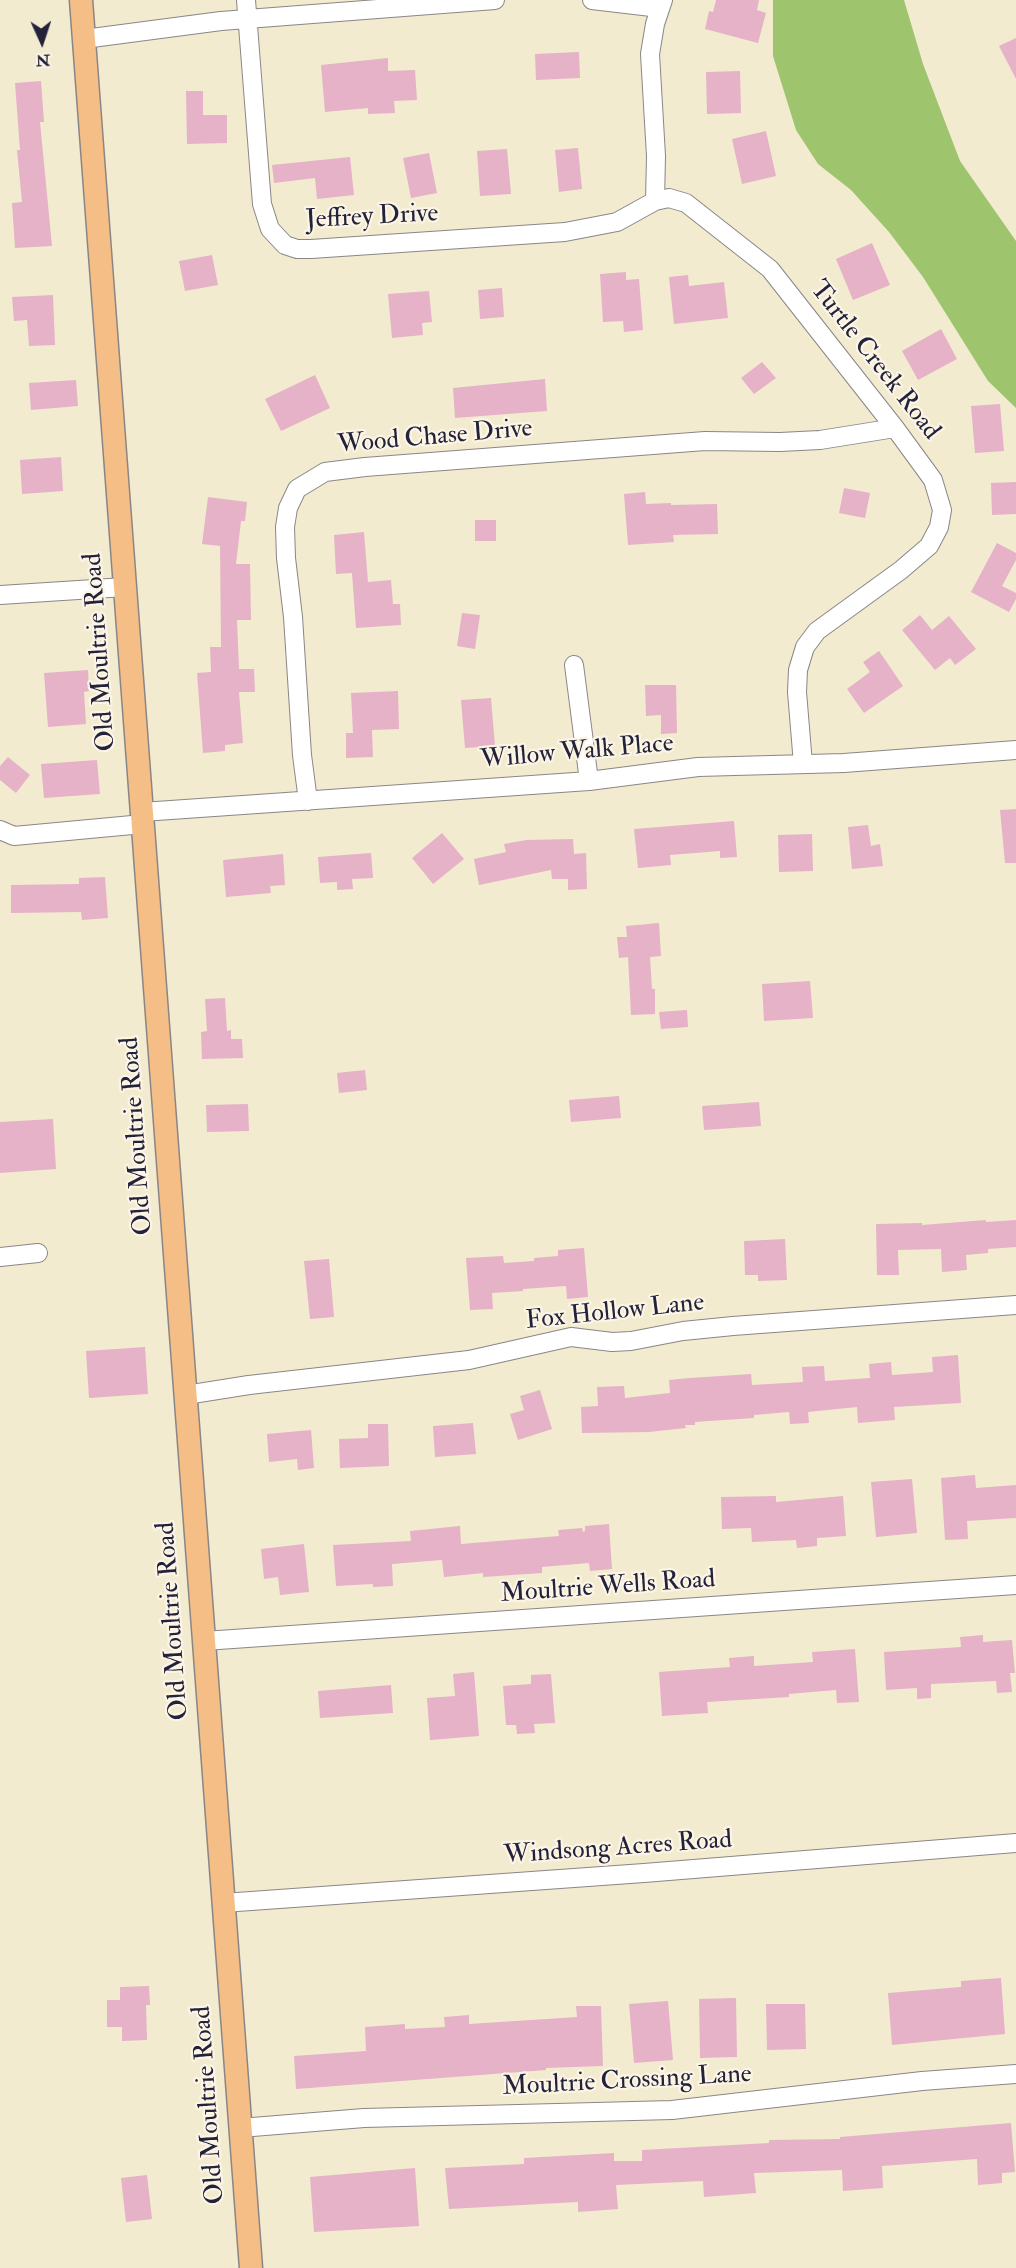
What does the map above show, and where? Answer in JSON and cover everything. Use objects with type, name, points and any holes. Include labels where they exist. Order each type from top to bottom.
[{"type":"main road","name":"Old Moultrie Road","points":[[81,0],[251,2268]]},
{"type":"street","points":[[246,0],[247,19]]},
{"type":"street","points":[[84,39],[247,19],[495,0]]},
{"type":"street","points":[[592,0],[662,4],[655,24],[650,54],[656,156],[655,201]]},
{"type":"street","name":"Jeffrey Drive","points":[[247,19],[262,204],[270,230],[285,245],[297,249],[311,249],[565,232],[617,222],[655,201]]},
{"type":"street","name":"Turtle Creek Road","points":[[655,201],[669,198],[686,203],[770,269],[933,480],[942,510],[939,527],[929,546],[901,570],[824,626],[805,647],[798,670],[797,692],[803,764]]},
{"type":"street","name":"Wood Chase Drive","points":[[308,801],[302,755],[285,527],[288,508],[297,489],[325,472],[365,467],[705,441],[820,440],[895,428]]},
{"type":"street","points":[[0,595],[125,587]]},
{"type":"street","points":[[574,665],[589,781]]},
{"type":"street","name":"Willow Walk Place","points":[[0,830],[14,836],[143,818],[308,801],[589,781],[698,767],[844,763],[1016,750]]},
{"type":"street","points":[[0,1257],[38,1254]]},
{"type":"street","name":"Fox Hollow Lane","points":[[186,1395],[249,1385],[469,1360],[571,1337],[612,1342],[631,1341],[683,1331],[733,1326],[1016,1305]]},
{"type":"street","name":"Moultrie Wells Road","points":[[204,1641],[1016,1585]]},
{"type":"street","name":"Windsong Acres Road","points":[[224,1904],[1016,1843]]},
{"type":"street","name":"Moultrie Crossing Lane","points":[[240,2128],[364,2118],[672,2110],[922,2081],[1016,2074]]},
{"type":"green space","points":[[773,0],[904,0],[923,64],[960,161],[1016,241],[1016,408],[988,381],[923,277],[889,232],[851,190],[818,164],[796,130],[773,56]]},
{"type":"building","points":[[716,0],[759,0],[757,10],[766,13],[758,43],[705,29],[709,11],[713,12]]},
{"type":"building","points":[[1016,38],[1016,79],[999,46]]},
{"type":"building","points":[[579,52],[580,78],[536,80],[535,54]]},
{"type":"building","points":[[388,58],[388,71],[415,70],[417,100],[394,101],[395,113],[368,114],[368,108],[325,112],[321,65]]},
{"type":"building","points":[[740,71],[741,113],[707,114],[706,72]]},
{"type":"building","points":[[41,81],[44,122],[40,122],[52,246],[15,248],[12,203],[22,202],[17,150],[20,150],[15,83]]},
{"type":"building","points":[[186,91],[203,91],[203,115],[227,115],[227,143],[187,144]]},
{"type":"building","points":[[766,131],[776,176],[742,184],[732,139]]},
{"type":"building","points":[[578,148],[582,189],[559,192],[555,150]]},
{"type":"building","points":[[507,149],[511,194],[480,196],[477,151]]},
{"type":"building","points":[[429,153],[437,193],[411,198],[403,158]]},
{"type":"building","points":[[350,157],[354,195],[317,199],[315,178],[274,183],[272,165]]},
{"type":"building","points":[[872,243],[890,285],[853,300],[836,259]]},
{"type":"building","points":[[212,255],[218,285],[185,291],[179,261]]},
{"type":"building","points":[[626,272],[626,280],[639,279],[643,330],[624,332],[623,321],[603,322],[600,274]]},
{"type":"building","points":[[688,275],[689,286],[724,282],[728,318],[674,324],[669,277]]},
{"type":"building","points":[[502,288],[504,317],[480,319],[478,290]]},
{"type":"building","points":[[429,291],[432,322],[422,323],[423,335],[392,338],[388,294]]},
{"type":"building","points":[[53,295],[55,345],[29,346],[27,320],[14,321],[12,297]]},
{"type":"building","points":[[941,329],[957,359],[918,380],[902,351]]},
{"type":"building","points":[[762,362],[776,378],[754,394],[741,378]]},
{"type":"building","points":[[315,375],[330,408],[281,431],[265,399]]},
{"type":"building","points":[[545,379],[547,411],[455,418],[453,388]]},
{"type":"building","points":[[76,380],[78,406],[31,410],[29,383]]},
{"type":"building","points":[[1000,404],[1004,451],[975,453],[971,406]]},
{"type":"building","points":[[61,457],[63,491],[22,494],[20,460]]},
{"type":"building","points":[[1016,482],[1016,514],[992,515],[991,483]]},
{"type":"building","points":[[844,488],[870,493],[865,518],[839,513]]},
{"type":"building","points":[[645,492],[646,504],[717,504],[718,534],[673,535],[674,542],[628,545],[624,494]]},
{"type":"building","points":[[208,497],[247,502],[245,521],[241,521],[236,564],[250,564],[251,620],[237,620],[239,669],[254,669],[255,692],[239,692],[243,743],[225,745],[225,751],[203,753],[197,673],[211,672],[210,647],[221,647],[220,546],[202,544]]},
{"type":"building","points":[[475,520],[496,520],[496,541],[475,541]]},
{"type":"building","points":[[364,532],[368,582],[391,580],[393,604],[400,604],[401,625],[356,628],[352,573],[336,574],[334,535]]},
{"type":"building","points":[[997,543],[1016,553],[1016,560],[1002,586],[1016,593],[1016,599],[1009,612],[971,592]]},
{"type":"building","points":[[462,613],[480,615],[475,649],[457,646]]},
{"type":"building","points":[[920,615],[932,630],[949,616],[976,649],[955,665],[950,658],[935,670],[902,630]]},
{"type":"building","points":[[879,651],[903,686],[864,713],[847,689],[870,672],[863,662]]},
{"type":"building","points":[[88,670],[89,691],[84,692],[86,724],[48,727],[44,673]]},
{"type":"building","points":[[645,685],[676,685],[677,733],[661,734],[661,715],[646,716]]},
{"type":"building","points":[[398,691],[399,729],[372,730],[373,757],[346,758],[346,733],[353,733],[351,693]]},
{"type":"building","points":[[491,698],[495,746],[465,748],[461,700]]},
{"type":"building","points":[[8,757],[30,775],[16,793],[0,780],[0,766]]},
{"type":"building","points":[[97,760],[100,794],[44,798],[41,764]]},
{"type":"building","points":[[1016,809],[1016,863],[1005,863],[1000,810]]},
{"type":"building","points":[[734,821],[737,857],[720,858],[720,851],[670,855],[671,865],[638,868],[634,829]]},
{"type":"building","points":[[868,825],[871,846],[880,844],[883,866],[852,869],[848,827]]},
{"type":"building","points":[[442,833],[464,859],[433,884],[412,858]]},
{"type":"building","points":[[812,834],[813,871],[779,872],[778,835]]},
{"type":"building","points":[[573,839],[574,854],[586,853],[587,889],[568,890],[568,879],[552,879],[551,870],[479,885],[474,859],[506,852],[504,844],[526,840]]},
{"type":"building","points":[[371,853],[373,878],[352,879],[353,889],[337,890],[337,882],[320,883],[318,857]]},
{"type":"building","points":[[283,854],[285,885],[270,886],[271,893],[226,897],[223,860]]},
{"type":"building","points":[[105,877],[108,918],[82,920],[81,912],[11,913],[11,885],[79,884],[79,878]]},
{"type":"building","points":[[659,923],[661,956],[650,957],[652,989],[655,989],[655,1014],[631,1015],[628,957],[619,958],[617,937],[627,937],[626,926]]},
{"type":"building","points":[[810,981],[813,1018],[764,1021],[762,984]]},
{"type":"building","points":[[225,998],[227,1031],[231,1030],[231,1039],[242,1039],[243,1058],[202,1059],[201,1032],[207,1031],[205,999]]},
{"type":"building","points":[[687,1010],[688,1027],[661,1029],[659,1012]]},
{"type":"building","points":[[365,1070],[367,1090],[339,1093],[337,1073]]},
{"type":"building","points":[[619,1096],[621,1118],[571,1122],[569,1100]]},
{"type":"building","points":[[759,1102],[761,1126],[704,1130],[702,1106]]},
{"type":"building","points":[[248,1104],[249,1131],[207,1132],[206,1105]]},
{"type":"building","points":[[53,1119],[56,1169],[0,1173],[0,1122]]},
{"type":"building","points":[[986,1220],[986,1222],[1016,1220],[1016,1247],[988,1249],[988,1253],[966,1255],[967,1270],[942,1272],[941,1249],[898,1250],[899,1275],[877,1275],[876,1224],[922,1223],[922,1225]]},
{"type":"building","points":[[785,1239],[787,1280],[758,1281],[758,1275],[745,1275],[744,1241]]},
{"type":"building","points":[[584,1248],[588,1297],[567,1299],[566,1286],[523,1289],[523,1291],[492,1293],[493,1309],[470,1310],[466,1258],[503,1256],[504,1263],[534,1261],[534,1258],[558,1256],[558,1250]]},
{"type":"building","points":[[329,1259],[334,1317],[310,1319],[304,1261]]},
{"type":"building","points":[[145,1347],[148,1394],[89,1398],[86,1351]]},
{"type":"building","points":[[958,1355],[961,1403],[894,1407],[895,1420],[858,1423],[857,1407],[808,1412],[809,1423],[790,1424],[789,1412],[754,1415],[754,1418],[695,1422],[695,1425],[685,1425],[686,1428],[649,1432],[582,1433],[581,1407],[598,1406],[597,1387],[624,1386],[625,1398],[670,1393],[669,1380],[690,1378],[751,1374],[752,1385],[803,1382],[802,1367],[824,1366],[825,1381],[870,1378],[869,1364],[891,1362],[892,1375],[933,1372],[932,1357]]},
{"type":"building","points":[[540,1390],[552,1429],[518,1440],[510,1414],[524,1410],[520,1396]]},
{"type":"building","points":[[473,1423],[476,1454],[435,1457],[433,1426]]},
{"type":"building","points":[[368,1424],[388,1424],[389,1466],[340,1468],[339,1439],[368,1438]]},
{"type":"building","points":[[311,1430],[314,1468],[298,1470],[297,1459],[269,1462],[267,1434]]},
{"type":"building","points":[[975,1475],[976,1488],[1016,1485],[1016,1518],[967,1521],[968,1539],[945,1540],[941,1478]]},
{"type":"building","points":[[912,1479],[917,1533],[876,1537],[871,1482]]},
{"type":"building","points":[[776,1496],[776,1502],[843,1496],[846,1536],[817,1538],[817,1546],[797,1548],[796,1540],[752,1542],[751,1528],[722,1529],[721,1497]]},
{"type":"building","points":[[609,1524],[612,1569],[590,1571],[589,1563],[542,1567],[542,1573],[483,1577],[483,1573],[444,1577],[442,1560],[392,1564],[393,1586],[373,1587],[373,1584],[336,1586],[333,1545],[411,1541],[410,1531],[460,1526],[461,1544],[559,1536],[558,1530],[582,1528],[583,1532],[585,1526]]},
{"type":"building","points":[[304,1544],[309,1592],[280,1595],[278,1577],[264,1579],[261,1549]]},
{"type":"building","points":[[983,1635],[983,1642],[1012,1640],[1015,1673],[1010,1673],[1012,1692],[997,1693],[996,1681],[931,1684],[931,1698],[917,1699],[917,1688],[886,1690],[884,1652],[961,1647],[960,1637]]},
{"type":"building","points":[[855,1649],[859,1702],[837,1703],[836,1690],[789,1694],[789,1697],[707,1702],[708,1713],[662,1716],[659,1672],[730,1667],[729,1658],[754,1656],[754,1666],[813,1662],[812,1652]]},
{"type":"building","points":[[474,1672],[479,1736],[430,1740],[427,1698],[455,1696],[453,1674]]},
{"type":"building","points":[[551,1674],[555,1723],[534,1724],[535,1733],[517,1734],[516,1725],[506,1725],[503,1686],[531,1684],[531,1675]]},
{"type":"building","points":[[391,1685],[393,1713],[320,1718],[318,1691]]},
{"type":"building","points":[[1001,1978],[1005,2034],[892,2045],[888,1993],[961,1987],[961,1981]]},
{"type":"building","points":[[149,1986],[150,2005],[146,2005],[147,2040],[122,2041],[122,2027],[107,2027],[107,2000],[120,2000],[120,1987]]},
{"type":"building","points":[[736,1998],[737,2057],[700,2058],[699,1999]]},
{"type":"building","points":[[668,2001],[673,2060],[634,2063],[629,2004]]},
{"type":"building","points":[[766,2004],[805,2004],[806,2049],[767,2050]]},
{"type":"building","points":[[576,2006],[601,2006],[603,2066],[546,2068],[546,2070],[296,2089],[294,2056],[366,2051],[365,2027],[405,2024],[405,2029],[445,2027],[444,2017],[469,2015],[469,2024],[577,2017]]},
{"type":"building","points":[[1011,2123],[1015,2172],[1002,2173],[1002,2183],[978,2185],[977,2159],[882,2166],[883,2188],[843,2191],[842,2170],[754,2173],[756,2193],[704,2197],[703,2181],[616,2185],[618,2209],[578,2212],[578,2202],[449,2209],[445,2168],[524,2164],[524,2158],[614,2153],[614,2161],[642,2161],[642,2150],[769,2143],[769,2140],[840,2139],[840,2137]]},
{"type":"building","points":[[415,2168],[419,2226],[314,2232],[310,2177]]},
{"type":"building","points":[[147,2175],[152,2219],[126,2222],[121,2178]]}]
